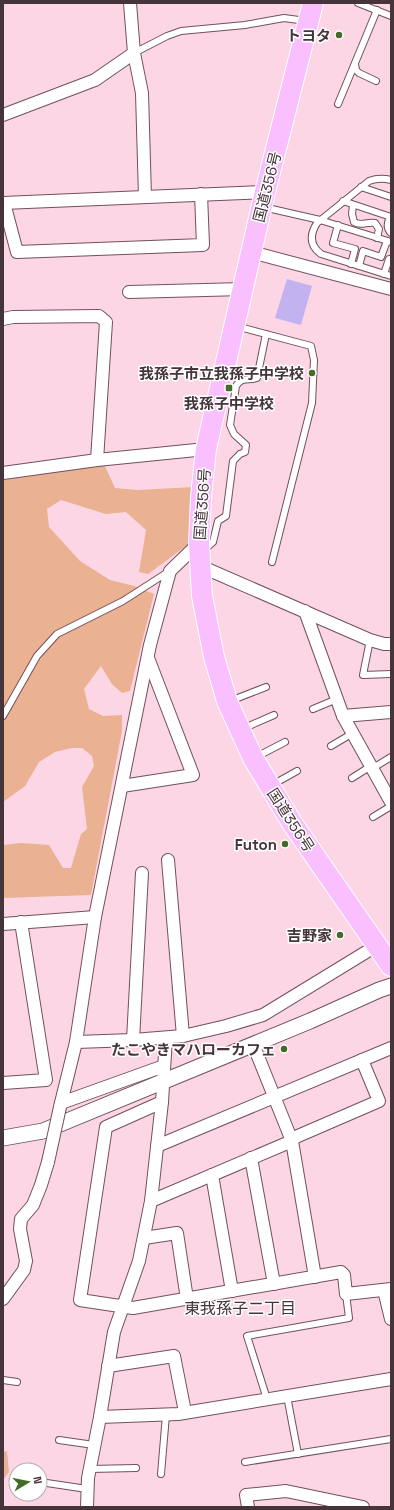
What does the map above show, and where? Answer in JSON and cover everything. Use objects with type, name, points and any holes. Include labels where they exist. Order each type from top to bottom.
[{"type":"highway","name":"国道356号","points":[[311,12],[263,199],[206,449],[201,497],[200,555],[202,596],[214,657],[227,701],[253,758],[295,828],[391,966]]},
{"type":"street","points":[[130,3],[134,53],[142,93],[144,197]]},
{"type":"street","points":[[3,115],[95,80],[134,53]]},
{"type":"street","points":[[202,194],[203,245],[17,252],[4,203],[202,194],[263,199]]},
{"type":"street","points":[[251,252],[391,289]]},
{"type":"street","points":[[129,292],[243,289]]},
{"type":"street","points":[[3,319],[13,317],[99,316],[106,322],[97,460]]},
{"type":"street","points":[[3,473],[97,460],[206,449]]},
{"type":"street","points":[[3,1299],[24,1270],[26,1261],[20,1229],[21,1218],[32,1205],[41,1185],[48,1162],[76,1042],[95,917],[148,658],[170,571],[200,555],[305,611],[370,640],[384,644],[391,644]]},
{"type":"street","points":[[305,611],[343,716],[391,802]]},
{"type":"street","points":[[122,786],[193,775],[148,658]]},
{"type":"street","points":[[343,716],[391,712]]},
{"type":"street","points":[[168,860],[183,1036]]},
{"type":"street","points":[[133,1040],[142,873]]},
{"type":"street","points":[[3,924],[95,917]]},
{"type":"street","points":[[3,1083],[46,1080],[21,922]]},
{"type":"street","points":[[76,1042],[166,1038],[183,1036],[226,1026],[263,1014],[376,946]]},
{"type":"street","points":[[3,1138],[43,1131],[391,986]]},
{"type":"street","points":[[87,1507],[87,1489],[90,1469],[114,1332],[139,1261],[151,1201],[162,1102],[166,1038]]},
{"type":"street","points":[[254,1044],[291,1140],[315,1277]]},
{"type":"street","points":[[157,1146],[391,1048]]},
{"type":"street","points":[[151,1201],[380,1101],[362,1060]]},
{"type":"street","points":[[61,1105],[164,1066]]},
{"type":"street","points":[[162,1102],[106,1127],[80,1300],[133,1308],[341,1272],[344,1275],[346,1294],[387,1289],[391,1319]]},
{"type":"street","points":[[251,1158],[274,1284]]},
{"type":"street","points":[[212,1175],[232,1291]]},
{"type":"street","points":[[144,1238],[177,1233],[188,1299]]},
{"type":"street","points":[[108,1366],[174,1356],[184,1412]]},
{"type":"street","points":[[100,1417],[166,1415],[391,1379]]},
{"type":"street","points":[[248,1507],[246,1495],[286,1491],[360,1507]]},
{"type":"lane","points":[[358,3],[391,16]]},
{"type":"lane","points":[[338,104],[376,10]]},
{"type":"lane","points":[[134,53],[181,31],[245,25],[311,12]]},
{"type":"lane","points":[[355,63],[356,70],[359,73],[376,81]]},
{"type":"lane","points":[[391,180],[377,178],[369,181],[320,220],[311,233],[313,245],[316,251],[321,254],[391,276]]},
{"type":"lane","points":[[361,187],[391,197]]},
{"type":"lane","points":[[263,199],[320,220],[389,241],[381,257],[363,251],[358,266]]},
{"type":"lane","points":[[343,201],[390,217],[387,223],[388,230],[391,233]]},
{"type":"lane","points":[[353,205],[352,214],[354,222],[359,224],[371,222],[375,223],[379,229],[377,238]]},
{"type":"lane","points":[[338,225],[333,243],[355,249],[351,264]]},
{"type":"lane","points":[[384,274],[389,259],[391,259]]},
{"type":"lane","points":[[234,326],[311,346],[314,360],[312,403],[272,562]]},
{"type":"lane","points":[[200,555],[213,542],[218,521],[226,516],[233,461],[240,454],[245,452],[246,445],[232,432],[230,425],[230,417],[236,386],[243,379],[257,378],[266,334]]},
{"type":"lane","points":[[3,716],[37,656],[57,634],[123,601],[170,571]]},
{"type":"lane","points":[[370,640],[363,675],[391,674]]},
{"type":"lane","points":[[227,701],[266,687]]},
{"type":"lane","points":[[313,708],[337,699]]},
{"type":"lane","points":[[239,730],[274,715]]},
{"type":"lane","points":[[331,746],[353,733]]},
{"type":"lane","points":[[253,758],[285,742]]},
{"type":"lane","points":[[352,778],[391,757]]},
{"type":"lane","points":[[269,786],[297,771]]},
{"type":"lane","points":[[373,817],[391,806]]},
{"type":"lane","points":[[267,1399],[247,1336],[348,1318],[346,1294]]},
{"type":"lane","points":[[3,1380],[16,1382]]},
{"type":"lane","points":[[288,1396],[298,1454]]},
{"type":"lane","points":[[161,1474],[166,1415]]},
{"type":"lane","points":[[245,1462],[391,1438]]},
{"type":"lane","points":[[59,1440],[94,1445]]},
{"type":"lane","points":[[90,1469],[136,1468]]},
{"type":"lane","points":[[48,1483],[87,1489]]},
{"type":"shaded area","points":[[287,279],[312,286],[301,325],[275,318]]},
{"type":"shaded area","points":[[104,464],[115,488],[138,490],[194,487],[193,541],[148,574],[139,572],[146,530],[126,512],[106,514],[61,500],[47,509],[49,527],[80,561],[110,580],[134,586],[154,594],[130,691],[122,693],[112,684],[101,666],[84,689],[89,709],[103,716],[122,715],[122,731],[91,895],[3,898],[3,845],[21,843],[49,845],[63,868],[71,868],[81,834],[87,829],[82,787],[94,766],[92,756],[82,748],[72,748],[55,752],[39,762],[25,786],[3,802],[3,480]]},
{"type":"shaded area","points":[[7,1451],[8,1462],[8,1473],[3,1480],[3,1452]]},
{"type":"place","name":"トヨタ","points":[[339,35]]},
{"type":"place","name":"我孫子市立我孫子中学校","points":[[312,373]]},
{"type":"place","name":"我孫子中学校","points":[[229,388]]},
{"type":"place","name":"Futon","points":[[285,844]]},
{"type":"place","name":"吉野家","points":[[340,935]]},
{"type":"place","name":"たこやきマハローカフェ","points":[[284,1049]]},
{"type":"district","name":"東我孫子二丁目","points":[[240,1308]]}]
